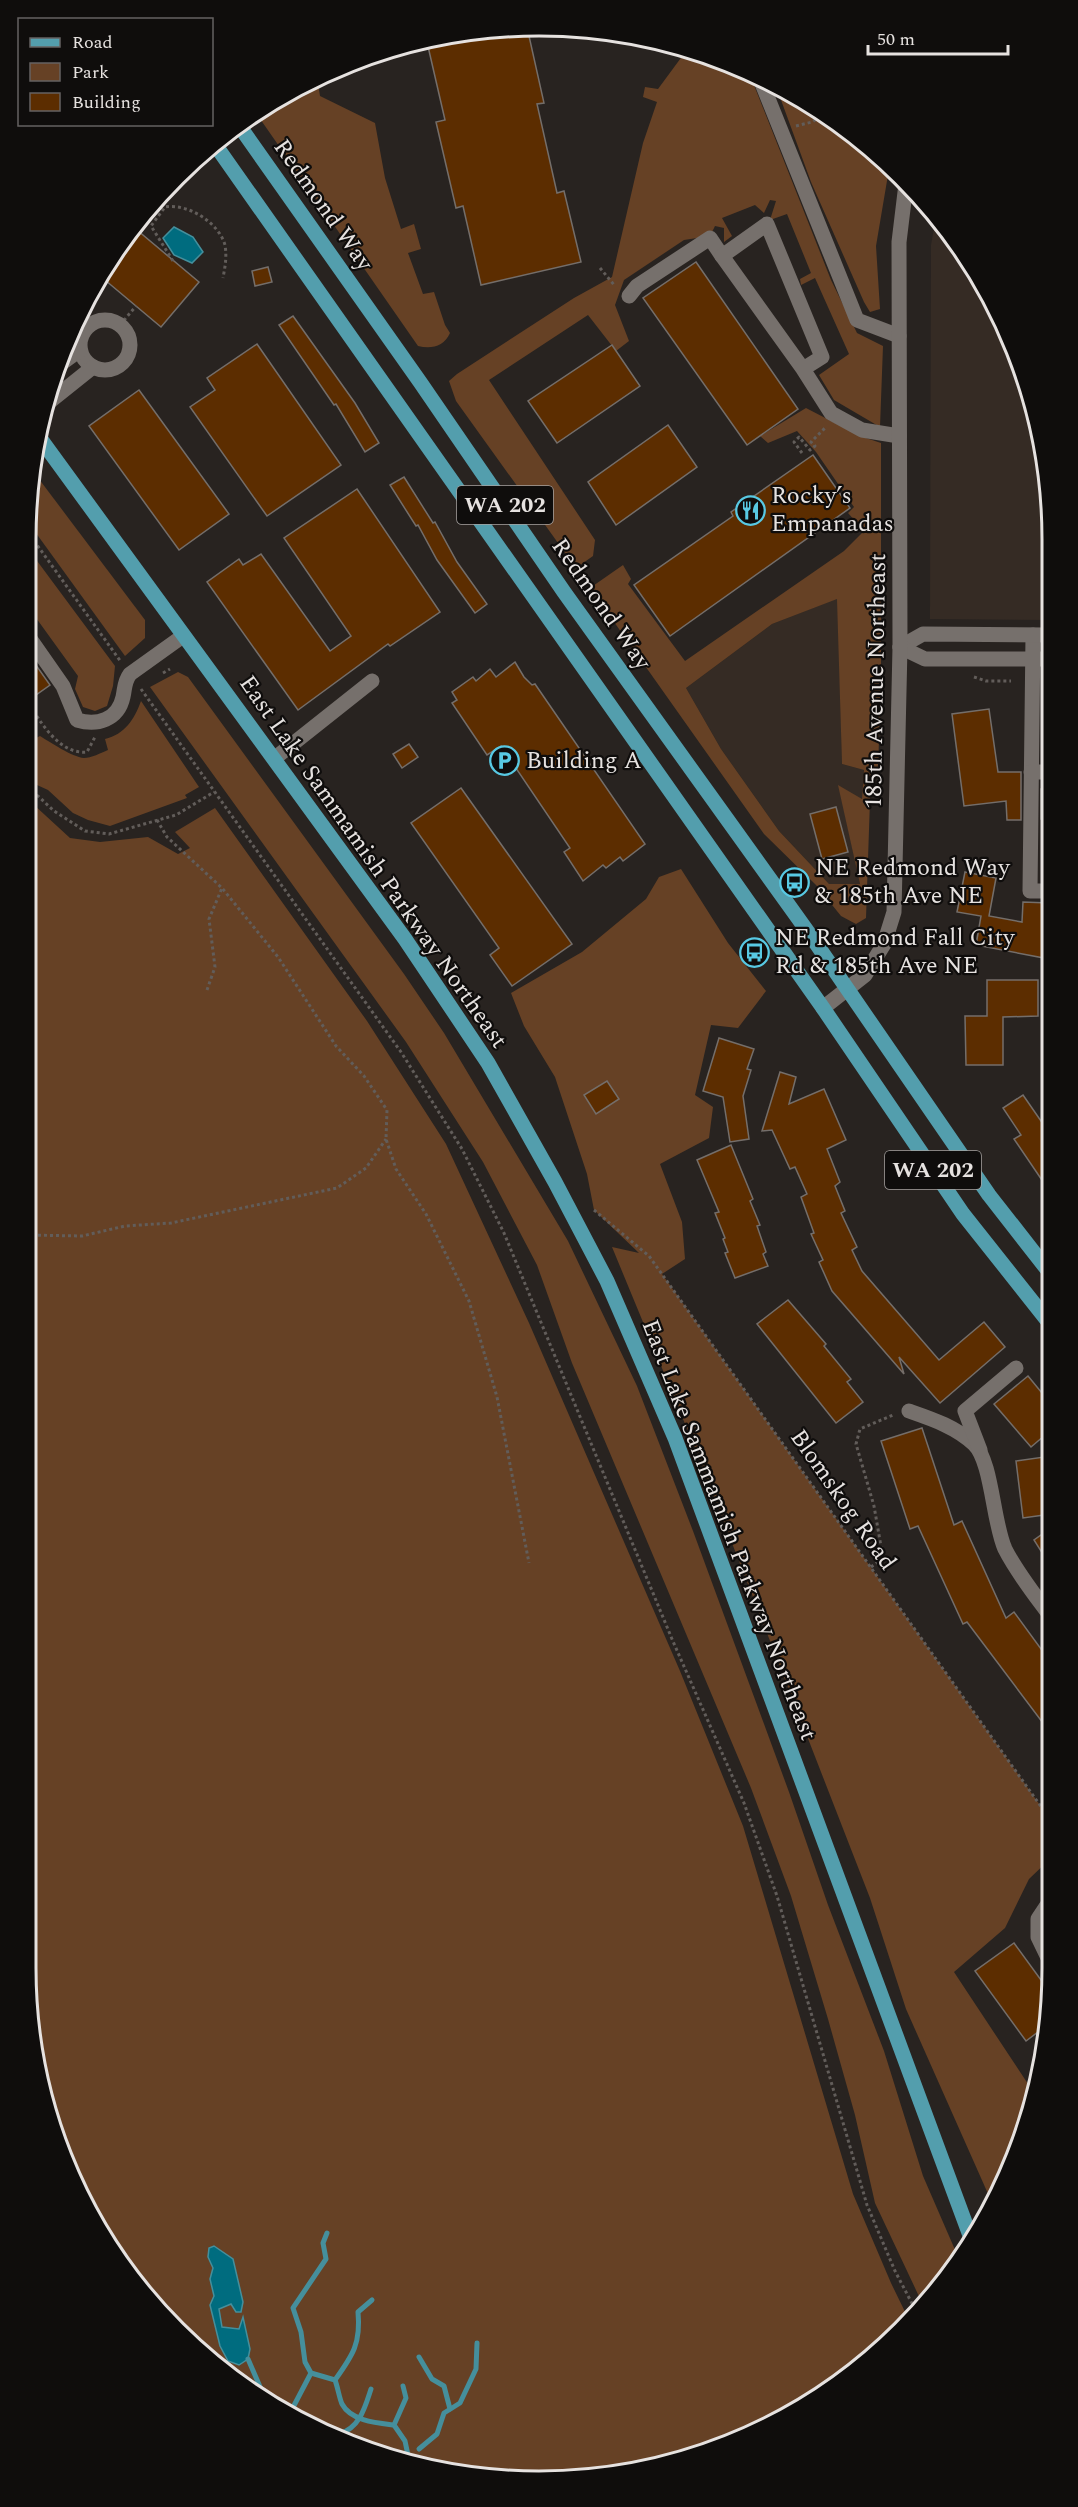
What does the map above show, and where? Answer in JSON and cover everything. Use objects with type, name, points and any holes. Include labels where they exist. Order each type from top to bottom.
[{"type":"main road","name":"Redmond Way","points":[[244,132],[420,382],[564,592],[848,989]]},
{"type":"main road","name":"WA 202","points":[[220,151],[823,1008],[963,1214],[1042,1314]]},
{"type":"main road","name":"East Lake Sammamish Parkway Northeast","points":[[45,445],[405,939],[488,1063],[607,1281],[675,1438],[968,2230]]},
{"type":"main road","name":"WA 202","points":[[848,989],[989,1195],[1042,1263]]},
{"type":"street","points":[[765,90],[857,320],[899,336]]},
{"type":"street","name":"185th Avenue Northeast","points":[[823,1008],[865,975],[884,944],[894,912],[900,647],[899,242],[905,194]]},
{"type":"street","points":[[722,256],[767,225],[822,357],[804,369]]},
{"type":"street","points":[[629,296],[637,286],[710,238],[804,369],[831,413],[862,430],[899,436]]},
{"type":"street","points":[[106,320],[120,325],[129,339],[130,347],[123,362],[108,369],[93,367],[84,360],[80,351],[81,336],[91,324],[106,320]]},
{"type":"street","points":[[70,358],[80,351]]},
{"type":"street","points":[[57,396],[93,367]]},
{"type":"street","points":[[900,647],[923,634],[1042,635]]},
{"type":"street","points":[[1033,635],[1030,891],[1042,891]]},
{"type":"street","points":[[36,647],[63,686],[77,720],[90,724],[104,722],[116,712],[123,700],[125,681],[130,674],[183,636]]},
{"type":"street","points":[[900,647],[926,660],[1042,659]]},
{"type":"street","points":[[275,758],[372,681]]},
{"type":"street","points":[[1031,772],[1042,772]]},
{"type":"street","points":[[1016,1368],[965,1411],[982,1457],[997,1527],[1005,1549],[1042,1603]]},
{"type":"street","points":[[909,1411],[942,1422],[975,1445],[982,1457]]},
{"type":"street","points":[[1042,1913],[1038,1919],[1038,1937],[1042,1945]]},
{"type":"path","points":[[788,128],[815,119]]},
{"type":"path","points":[[174,261],[151,226],[165,207],[170,206],[183,207],[198,214],[218,231],[225,246],[226,263],[223,278]]},
{"type":"path","points":[[120,325],[136,306]]},
{"type":"path","points":[[802,453],[794,442],[799,438],[810,450],[815,446],[811,442],[837,416]]},
{"type":"path","points":[[36,544],[120,661]]},
{"type":"path","points":[[139,686],[402,1052],[462,1149],[504,1233],[672,1639],[744,1803],[777,1896],[867,2205],[895,2271],[913,2305]]},
{"type":"path","points":[[36,795],[54,811],[86,831],[110,834],[176,815],[214,792]]},
{"type":"path","points":[[157,820],[167,837],[222,888],[278,957],[336,1046],[364,1076],[387,1110],[386,1139],[396,1169],[426,1214],[470,1301],[497,1397],[529,1563]]},
{"type":"path","points":[[207,990],[215,967],[209,919],[222,888]]},
{"type":"path","points":[[36,1235],[82,1236],[125,1226],[171,1223],[338,1188],[366,1168],[386,1139]]},
{"type":"path","name":"Blomskog Road","points":[[594,1210],[649,1256],[1042,1808]]},
{"type":"path","points":[[871,1567],[883,1558],[880,1533],[856,1444],[860,1429],[889,1416],[909,1411]]},
{"type":"shaded area","points":[[934,228],[975,288],[990,317],[1004,347],[1025,409],[1038,473],[1041,506],[1042,620],[930,619],[931,245]]},
{"type":"shaded area","points":[[838,598],[842,764],[864,770],[862,800],[839,786],[860,884],[829,884],[779,831],[721,749],[686,688],[772,624]]},
{"type":"green space","points":[[682,57],[754,85],[831,280],[857,333],[883,346],[880,427],[834,400],[819,375],[849,354],[815,278],[801,285],[800,279],[811,273],[787,214],[770,220],[776,201],[770,200],[764,213],[755,205],[722,218],[732,236],[724,242],[724,228],[715,226],[710,236],[684,240],[624,280],[615,305],[629,341],[616,351],[588,315],[489,380],[595,540],[593,556],[576,568],[456,401],[449,381],[574,298],[612,277],[643,143],[657,102],[643,97],[645,87],[658,89]]},
{"type":"green space","points":[[319,87],[320,96],[375,123],[385,178],[401,229],[414,224],[421,249],[408,253],[423,294],[434,292],[450,333],[441,344],[432,347],[418,346],[261,120]]},
{"type":"green space","points":[[780,98],[845,140],[888,176],[876,246],[880,309],[870,312],[864,302],[811,182]]},
{"type":"green space","points":[[806,408],[860,436],[881,443],[881,671],[878,772],[871,771],[866,918],[856,924],[841,916],[816,885],[764,834],[590,588],[623,565],[631,579],[628,584],[685,661],[844,551],[864,531],[848,513],[854,507],[816,452],[797,431],[768,443],[760,436]],"holes":[[[837,599],[842,764],[864,770],[862,799],[838,785],[860,884],[829,884],[779,831],[721,749],[686,688],[772,624]]]},
{"type":"green space","points":[[39,480],[145,620],[145,638],[125,656],[36,533]]},
{"type":"green space","points":[[36,559],[115,666],[113,686],[107,706],[95,711],[83,707],[75,689],[78,676],[36,618]]},
{"type":"green space","points":[[178,672],[188,677],[404,974],[444,1033],[568,1241],[637,1386],[693,1531],[828,1905],[884,2051],[923,2176],[955,2250],[919,2297],[875,2203],[855,2115],[828,2019],[791,1896],[751,1788],[572,1363],[537,1265],[483,1162],[406,1042],[150,687]]},
{"type":"green space","points":[[141,701],[199,787],[185,795],[187,798],[110,826],[73,813],[48,790],[36,785],[36,738],[40,736],[73,755],[87,758],[108,750],[105,739],[123,730]]},
{"type":"green space","points":[[36,807],[70,838],[100,842],[148,837],[178,854],[190,848],[175,832],[215,808],[367,1021],[446,1144],[529,1323],[680,1671],[743,1826],[853,2194],[905,2313],[895,2324],[845,2367],[790,2404],[761,2419],[701,2444],[637,2461],[572,2470],[506,2470],[473,2467],[409,2454],[347,2433],[287,2404],[233,2367],[183,2324],[140,2274],[103,2220],[74,2160],[53,2098],[40,2034],[37,2001]]},
{"type":"green space","points":[[681,869],[728,943],[766,991],[738,1028],[711,1025],[695,1095],[713,1107],[709,1138],[660,1164],[682,1222],[685,1259],[662,1274],[1042,1808],[1042,1867],[1029,1879],[1005,1928],[954,1972],[1028,2084],[1015,2130],[988,2194],[906,2009],[870,1898],[695,1448],[612,1247],[639,1253],[594,1210],[587,1174],[555,1077],[524,1026],[511,993],[582,952],[646,899],[659,877]]},
{"type":"water","points":[[174,227],[193,237],[203,252],[192,263],[174,255],[163,238]]},
{"type":"water","points":[[214,2246],[233,2259],[243,2302],[241,2312],[236,2312],[231,2304],[219,2309],[222,2327],[239,2329],[243,2317],[250,2349],[248,2359],[239,2365],[228,2361],[220,2346],[210,2305],[214,2296],[210,2279],[213,2268],[208,2257],[209,2248]]},
{"type":"building","points":[[529,36],[544,103],[537,104],[557,193],[564,191],[581,262],[481,285],[463,206],[456,208],[436,122],[445,120],[429,49],[473,40]]},
{"type":"building","points":[[140,233],[199,282],[161,327],[107,281]]},
{"type":"building","points":[[696,262],[798,409],[747,445],[643,298]]},
{"type":"building","points":[[268,267],[272,282],[255,286],[252,271]]},
{"type":"building","points":[[293,316],[355,403],[379,443],[365,452],[336,404],[334,405],[279,325]]},
{"type":"building","points":[[257,344],[341,465],[267,516],[190,407],[215,390],[207,378]]},
{"type":"building","points":[[612,345],[640,386],[557,443],[528,401]]},
{"type":"building","points":[[139,390],[229,514],[179,550],[89,426]]},
{"type":"building","points":[[668,425],[697,467],[616,525],[588,482]]},
{"type":"building","points":[[813,455],[850,508],[670,636],[634,585],[733,516],[731,512]]},
{"type":"building","points":[[404,477],[433,523],[435,522],[457,562],[487,604],[475,613],[437,560],[418,525],[416,526],[390,485]]},
{"type":"building","points":[[357,489],[440,612],[390,646],[388,644],[298,710],[207,582],[239,559],[243,565],[261,554],[330,651],[351,636],[284,538]]},
{"type":"building","points":[[515,662],[524,677],[532,685],[535,684],[645,844],[623,861],[620,857],[606,868],[603,865],[583,881],[564,852],[570,848],[501,746],[487,755],[452,703],[457,700],[452,692],[473,677],[476,681],[490,669],[496,677]]},
{"type":"building","points":[[36,665],[50,685],[36,695]]},
{"type":"building","points":[[989,709],[998,772],[1021,772],[1021,820],[1007,820],[1006,801],[964,806],[952,714]]},
{"type":"building","points":[[409,744],[418,757],[402,768],[393,754]]},
{"type":"building","points":[[461,788],[572,944],[512,986],[490,955],[499,948],[411,823]]},
{"type":"building","points":[[1041,789],[1042,789],[1042,819]]},
{"type":"building","points":[[836,807],[848,852],[822,859],[810,814]]},
{"type":"building","points":[[965,872],[996,878],[989,916],[1022,922],[1023,902],[1042,903],[1042,958],[976,945],[981,916],[957,912]]},
{"type":"building","points":[[987,980],[1038,980],[1038,1016],[1003,1017],[1003,1065],[966,1065],[965,1016],[987,1016]]},
{"type":"building","points":[[719,1038],[754,1049],[747,1069],[751,1070],[743,1096],[749,1139],[730,1142],[723,1097],[703,1091]]},
{"type":"building","points":[[780,1072],[796,1077],[789,1104],[824,1089],[846,1140],[827,1149],[840,1182],[835,1186],[845,1211],[841,1213],[857,1247],[852,1250],[862,1271],[939,1360],[984,1322],[1005,1347],[940,1403],[899,1357],[904,1374],[832,1291],[819,1262],[823,1260],[811,1234],[814,1233],[801,1197],[807,1194],[795,1167],[790,1169],[772,1130],[762,1131]]},
{"type":"building","points":[[607,1081],[619,1099],[596,1114],[584,1095]]},
{"type":"building","points":[[1023,1095],[1042,1122],[1042,1180],[1014,1139],[1021,1135],[1003,1108]]},
{"type":"building","points":[[731,1145],[753,1199],[750,1201],[760,1225],[757,1226],[768,1266],[735,1278],[725,1253],[728,1252],[723,1239],[725,1238],[715,1213],[719,1212],[697,1160]]},
{"type":"building","points":[[788,1300],[826,1344],[824,1346],[851,1379],[847,1382],[863,1402],[836,1423],[757,1324]]},
{"type":"building","points":[[1028,1376],[1042,1393],[1042,1438],[1031,1447],[994,1404]]},
{"type":"building","points":[[922,1428],[954,1525],[962,1521],[1006,1618],[1014,1612],[1042,1650],[1042,1722],[967,1622],[963,1624],[918,1526],[910,1529],[881,1441]]},
{"type":"building","points":[[1042,1457],[1042,1515],[1023,1518],[1016,1461]]},
{"type":"building","points":[[1042,1534],[1042,1553],[1034,1540]]},
{"type":"building","points":[[1014,1943],[1042,1981],[1038,2032],[1026,2041],[975,1971]]},
{"type":"waterway","points":[[327,2233],[323,2243],[326,2259],[293,2308],[301,2332],[305,2362],[311,2373],[335,2380],[346,2410],[358,2418],[394,2425],[405,2441],[408,2454]]},
{"type":"waterway","points":[[335,2380],[347,2363],[357,2341],[358,2312],[372,2300]]},
{"type":"waterway","points":[[419,2449],[437,2434],[444,2413],[460,2403],[476,2369],[477,2343]]},
{"type":"waterway","points":[[419,2357],[432,2379],[444,2386],[450,2409]]},
{"type":"waterway","points":[[248,2359],[260,2386]]},
{"type":"waterway","points":[[293,2407],[311,2373]]},
{"type":"waterway","points":[[394,2425],[406,2398],[403,2386]]},
{"type":"waterway","points":[[344,2432],[357,2422],[371,2389]]},
{"type":"place","name":"Rocky’s Empanadas","points":[[750,510]]},
{"type":"place","name":"Building A","points":[[505,761]]},
{"type":"place","name":"NE Redmond Way & 185th Ave NE","points":[[794,882]]},
{"type":"place","name":"NE Redmond Fall City Rd & 185th Ave NE","points":[[754,952]]}]
